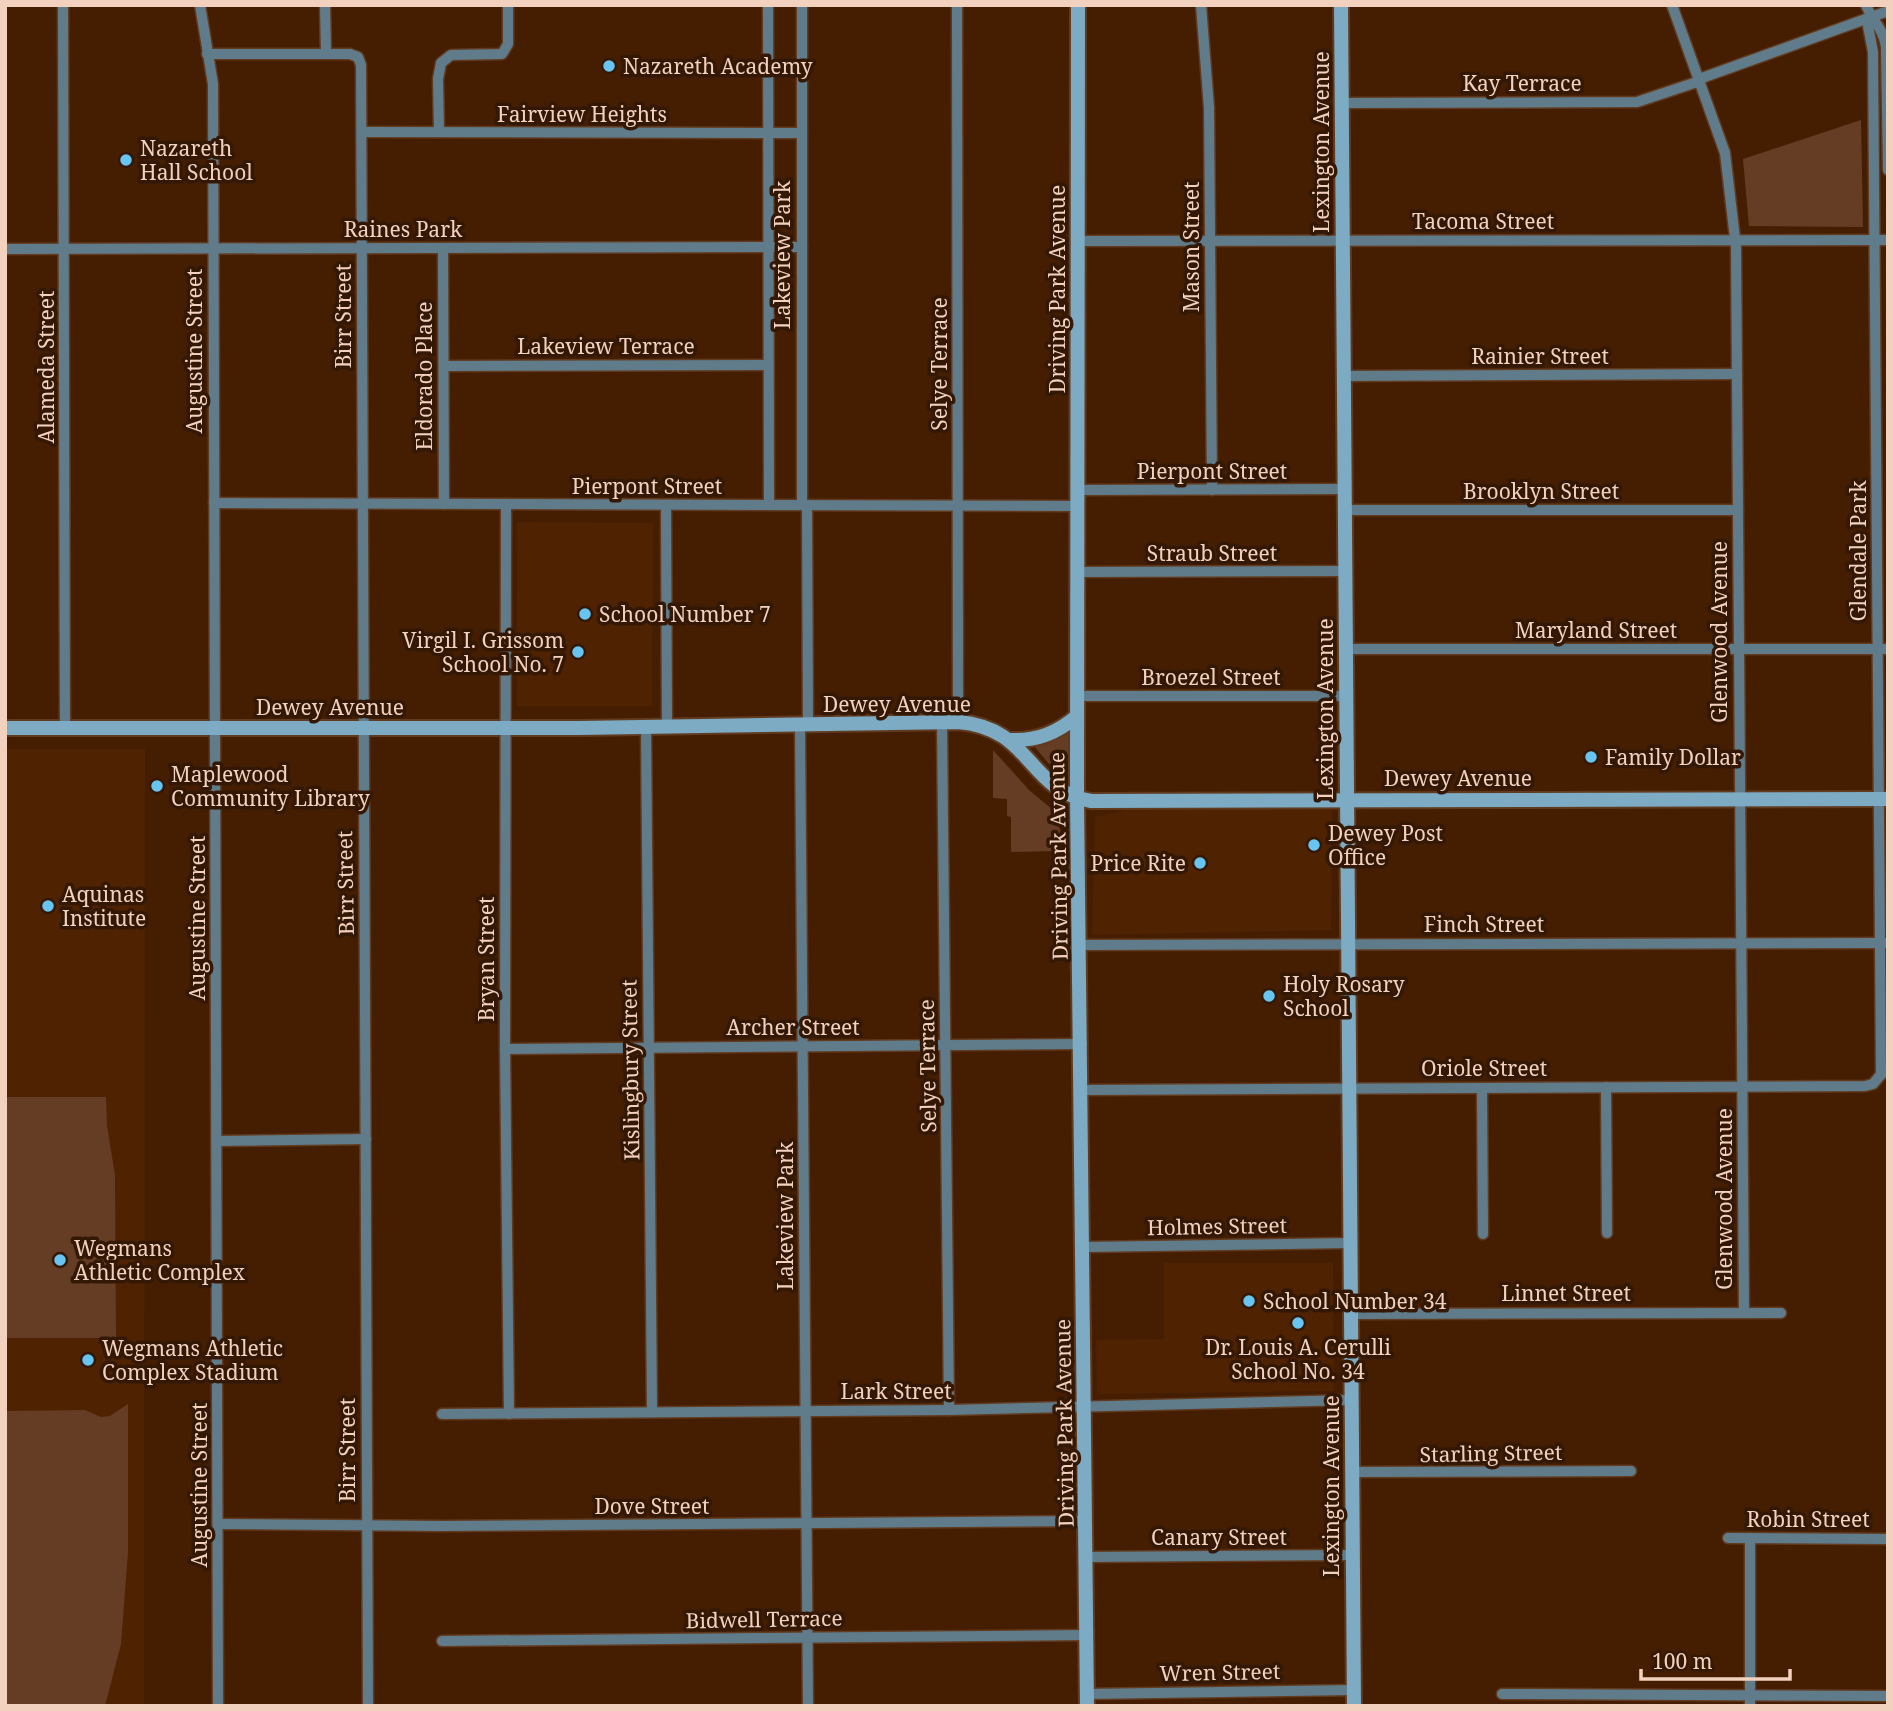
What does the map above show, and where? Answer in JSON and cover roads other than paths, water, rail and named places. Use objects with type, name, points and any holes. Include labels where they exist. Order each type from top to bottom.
[{"type":"street","name":"Alameda Street","points":[[63,5],[65,728]]},
{"type":"street","name":"Augustine Street","points":[[200,5],[213,84],[218,1706]]},
{"type":"street","points":[[207,54],[326,53],[325,5]]},
{"type":"street","points":[[439,132],[440,63],[451,55],[502,54],[508,44],[508,5]]},
{"type":"street","name":"Lakeview Park","points":[[768,5],[769,505]]},
{"type":"street","name":"Lakeview Park","points":[[802,5],[805,505],[803,1046],[808,1706]]},
{"type":"street","name":"Selye Terrace","points":[[957,5],[958,722]]},
{"type":"street","name":"Driving Park Avenue","points":[[1078,5],[1077,798],[1082,1044],[1087,1700]]},
{"type":"street","name":"Mason Street","points":[[1201,5],[1209,101],[1212,490]]},
{"type":"street","name":"Lexington Avenue","points":[[1341,5],[1354,1706]]},
{"type":"street","name":"Glenwood Avenue","points":[[1672,5],[1727,159],[1735,240],[1744,1311]]},
{"type":"street","name":"Glendale Park","points":[[1866,5],[1871,18],[1879,24],[1886,41],[1888,170]]},
{"type":"street","name":"Kay Terrace","points":[[1342,103],[1633,102],[1888,11]]},
{"type":"street","name":"Glendale Park","points":[[1871,18],[1868,26],[1873,48],[1883,649],[1885,1071]]},
{"type":"street","name":"Birr Street","points":[[326,53],[356,55],[360,60],[362,132],[362,728],[368,1706]]},
{"type":"street","points":[[1874,113],[1888,113]]},
{"type":"street","name":"Fairview Heights","points":[[362,132],[802,133]]},
{"type":"street","name":"Tacoma Street","points":[[1078,241],[1888,240]]},
{"type":"street","name":"Raines Park","points":[[5,249],[802,247]]},
{"type":"street","name":"Eldorado Place","points":[[443,248],[444,504]]},
{"type":"street","name":"Lakeview Terrace","points":[[444,366],[768,365]]},
{"type":"street","name":"Rainier Street","points":[[1344,376],[1737,374]]},
{"type":"street","name":"Pierpont Street","points":[[1079,490],[1345,489]]},
{"type":"street","name":"Pierpont Street","points":[[214,503],[1079,506]]},
{"type":"street","name":"Bryan Street","points":[[506,504],[505,1049],[509,1414]]},
{"type":"street","points":[[666,505],[667,727]]},
{"type":"street","name":"Brooklyn Street","points":[[1345,510],[1738,510]]},
{"type":"street","name":"Straub Street","points":[[1079,572],[1345,571]]},
{"type":"street","name":"Maryland Street","points":[[1346,649],[1883,649]]},
{"type":"street","name":"Broezel Street","points":[[1077,696],[1346,696]]},
{"type":"street","points":[[1011,740],[1039,738],[1063,727],[1077,716]]},
{"type":"street","name":"Dewey Avenue","points":[[5,728],[667,727],[958,722],[989,727],[1011,740],[1054,786],[1077,798],[1107,801],[1883,799]]},
{"type":"street","name":"Selye Terrace","points":[[942,723],[949,1410]]},
{"type":"street","name":"Kislingbury Street","points":[[646,727],[652,1411]]},
{"type":"street","name":"Finch Street","points":[[1080,945],[1884,943]]},
{"type":"street","name":"Archer Street","points":[[505,1049],[1082,1044]]},
{"type":"street","name":"Oriole Street","points":[[1082,1090],[1865,1086],[1874,1084],[1885,1071]]},
{"type":"street","points":[[1606,1087],[1607,1233]]},
{"type":"street","points":[[1482,1088],[1483,1234]]},
{"type":"street","points":[[217,1141],[366,1139]]},
{"type":"street","name":"Holmes Street","points":[[1083,1247],[1350,1243]]},
{"type":"street","name":"Linnet Street","points":[[1351,1314],[1781,1313]]},
{"type":"street","name":"Lark Street","points":[[442,1414],[949,1410],[1351,1401]]},
{"type":"street","name":"Starling Street","points":[[1352,1472],[1631,1471]]},
{"type":"street","name":"Dove Street","points":[[218,1524],[807,1525],[1086,1521]]},
{"type":"street","name":"Robin Street","points":[[1728,1538],[1888,1539]]},
{"type":"street","points":[[1749,1538],[1750,1701]]},
{"type":"street","name":"Canary Street","points":[[1087,1557],[1352,1555]]},
{"type":"street","name":"Bidwell Terrace","points":[[442,1641],[1087,1635]]},
{"type":"street","name":"Wren Street","points":[[1087,1700],[1353,1690]]},
{"type":"street","points":[[1502,1693],[1750,1701],[1888,1696]]},
{"type":"place","name":"Nazareth Academy","points":[[609,66]]},
{"type":"place","name":"Nazareth Hall School","points":[[126,160]]},
{"type":"place","name":"School Number 7","points":[[585,614]]},
{"type":"place","name":"Virgil I. Grissom School No. 7","points":[[578,652]]},
{"type":"place","name":"Family Dollar","points":[[1591,757]]},
{"type":"place","name":"Maplewood Community Library","points":[[157,786]]},
{"type":"place","name":"Dewey Post Office","points":[[1314,845]]},
{"type":"place","name":"Price Rite","points":[[1200,863]]},
{"type":"place","name":"Aquinas Institute","points":[[48,906]]},
{"type":"place","name":"Holy Rosary School","points":[[1269,996]]},
{"type":"place","name":"Wegmans Athletic Complex","points":[[60,1260]]},
{"type":"place","name":"School Number 34","points":[[1249,1301]]},
{"type":"place","name":"Dr. Louis A. Cerulli School No. 34","points":[[1298,1323]]},
{"type":"place","name":"Wegmans Athletic Complex Stadium","points":[[88,1360]]}]
